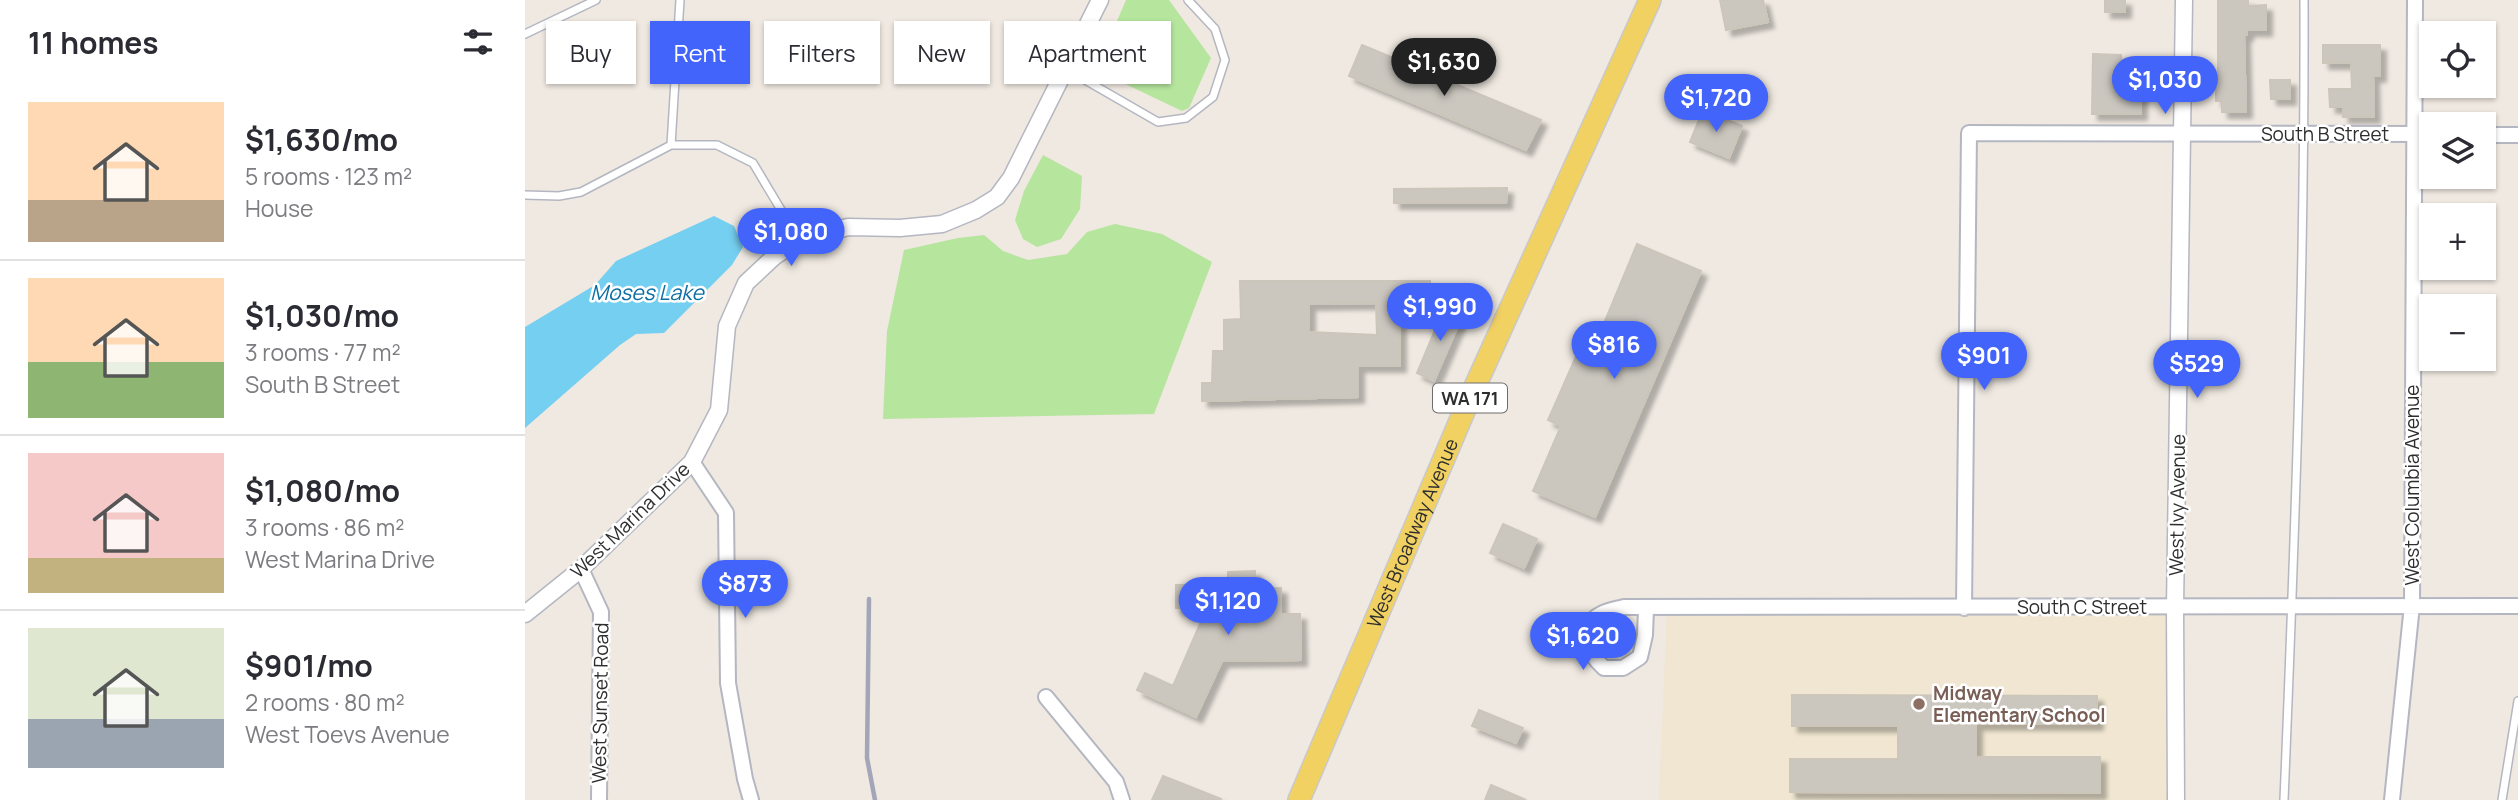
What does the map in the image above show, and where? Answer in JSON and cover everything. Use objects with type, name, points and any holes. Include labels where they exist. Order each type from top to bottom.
[{"type":"main road","name":"West Broadway Avenue","points":[[1300,800],[1468,401],[1650,0]]},
{"type":"street","name":"West Marina Drive","points":[[1090,21],[1100,0]]},
{"type":"street","name":"West Ivy Avenue","points":[[2176,800],[2175,607],[2184,0]]},
{"type":"street","name":"West Columbia Avenue","points":[[2392,800],[2411,606],[2415,0]]},
{"type":"street","name":"West Marina Drive","points":[[525,614],[581,569],[692,462],[719,410],[727,326],[746,283],[775,256],[799,240],[849,227],[900,228],[942,224],[997,197],[1011,178],[1058,84]]},
{"type":"street","name":"South B Street","points":[[1964,608],[1969,133],[2419,134]]},
{"type":"street","points":[[2496,135],[2518,135]]},
{"type":"street","points":[[692,462],[726,513],[728,683],[751,800]]},
{"type":"street","name":"West Sunset Road","points":[[581,569],[601,612],[600,800]]},
{"type":"street","name":"South C Street","points":[[1646,608],[1645,635],[1640,657],[1623,668],[1604,667],[1593,658],[1587,642],[1589,625],[1600,614],[1624,607],[2518,606]]},
{"type":"street","points":[[1046,696],[1116,782],[1122,800]]},
{"type":"lane","points":[[525,34],[596,0]]},
{"type":"lane","points":[[671,145],[680,0]]},
{"type":"lane","points":[[1092,84],[1158,122],[1186,118],[1213,97],[1225,60],[1215,29],[1188,0]]},
{"type":"lane","points":[[2284,800],[2305,134],[2304,0]]},
{"type":"lane","points":[[525,195],[559,196],[581,192],[671,145],[717,145],[753,163],[799,240]]},
{"type":"lane","points":[[2502,800],[2518,701]]},
{"type":"shaded area","name":"Midway Elementary School","points":[[2175,607],[2176,800],[1659,800],[1667,608]]},
{"type":"green space","points":[[1126,0],[1169,0],[1211,58],[1189,108],[1182,111],[1125,84],[1171,84],[1171,21],[1117,21]]},
{"type":"green space","points":[[1043,155],[1082,176],[1080,209],[1061,239],[1037,247],[1023,239],[1015,220],[1024,191]]},
{"type":"green space","points":[[1115,224],[1162,234],[1212,262],[1154,414],[883,419],[887,331],[904,250],[984,235],[1003,251],[1028,260],[1067,254],[1087,232]]},
{"type":"water","name":"Moses Lake","points":[[714,216],[734,226],[743,247],[732,265],[664,333],[636,334],[525,428],[525,327],[595,285],[616,261]]},
{"type":"building","points":[[1720,0],[1763,0],[1768,22],[1726,30]]},
{"type":"building","points":[[2105,0],[2125,0],[2125,12],[2105,12]]},
{"type":"building","points":[[2218,0],[2248,0],[2248,6],[2266,5],[2266,30],[2247,30],[2247,35],[2244,35],[2246,112],[2222,112],[2222,101],[2216,101]]},
{"type":"building","points":[[1362,45],[1541,120],[1526,150],[1349,76]]},
{"type":"building","points":[[2323,45],[2380,45],[2380,76],[2373,76],[2374,117],[2343,117],[2343,107],[2330,107],[2329,89],[2352,89],[2351,63],[2323,63]]},
{"type":"building","points":[[2093,54],[2121,55],[2120,87],[2141,87],[2141,114],[2092,114]]},
{"type":"building","points":[[2270,80],[2290,80],[2290,99],[2271,99]]},
{"type":"building","points":[[1703,110],[1742,126],[1729,158],[1690,142]]},
{"type":"building","points":[[1507,188],[1506,203],[1394,203],[1394,189]]},
{"type":"building","points":[[1637,244],[1701,271],[1595,517],[1533,491],[1561,426],[1548,420],[1578,352],[1590,357]]},
{"type":"building","points":[[1240,281],[1430,281],[1430,303],[1400,303],[1400,366],[1358,366],[1358,397],[1202,401],[1202,383],[1212,383],[1213,351],[1224,351],[1224,320],[1241,319]],"holes":[[[1376,303],[1377,335],[1309,332],[1309,304]]]},
{"type":"building","points":[[1445,306],[1463,314],[1434,381],[1417,373]]},
{"type":"building","points":[[1503,524],[1537,539],[1524,568],[1490,553]]},
{"type":"building","points":[[1255,571],[1255,589],[1281,588],[1281,614],[1300,614],[1301,660],[1222,661],[1196,717],[1137,690],[1145,673],[1173,686],[1207,608],[1176,608],[1176,585],[1228,584],[1228,572]]},
{"type":"building","points":[[1792,695],[2097,696],[2097,724],[1976,724],[1976,757],[2100,757],[2100,793],[1790,792],[1790,759],[1898,759],[1898,726],[1792,726]]},
{"type":"building","points":[[1479,710],[1523,728],[1516,743],[1472,726]]},
{"type":"building","points":[[1163,776],[1221,799],[1221,800],[1152,800]]},
{"type":"building","points":[[1491,785],[1526,800],[1485,800]]},
{"type":"railway","points":[[869,599],[867,758],[875,800]]},
{"type":"place","name":"Midway Elementary School","points":[[1919,704]]}]
